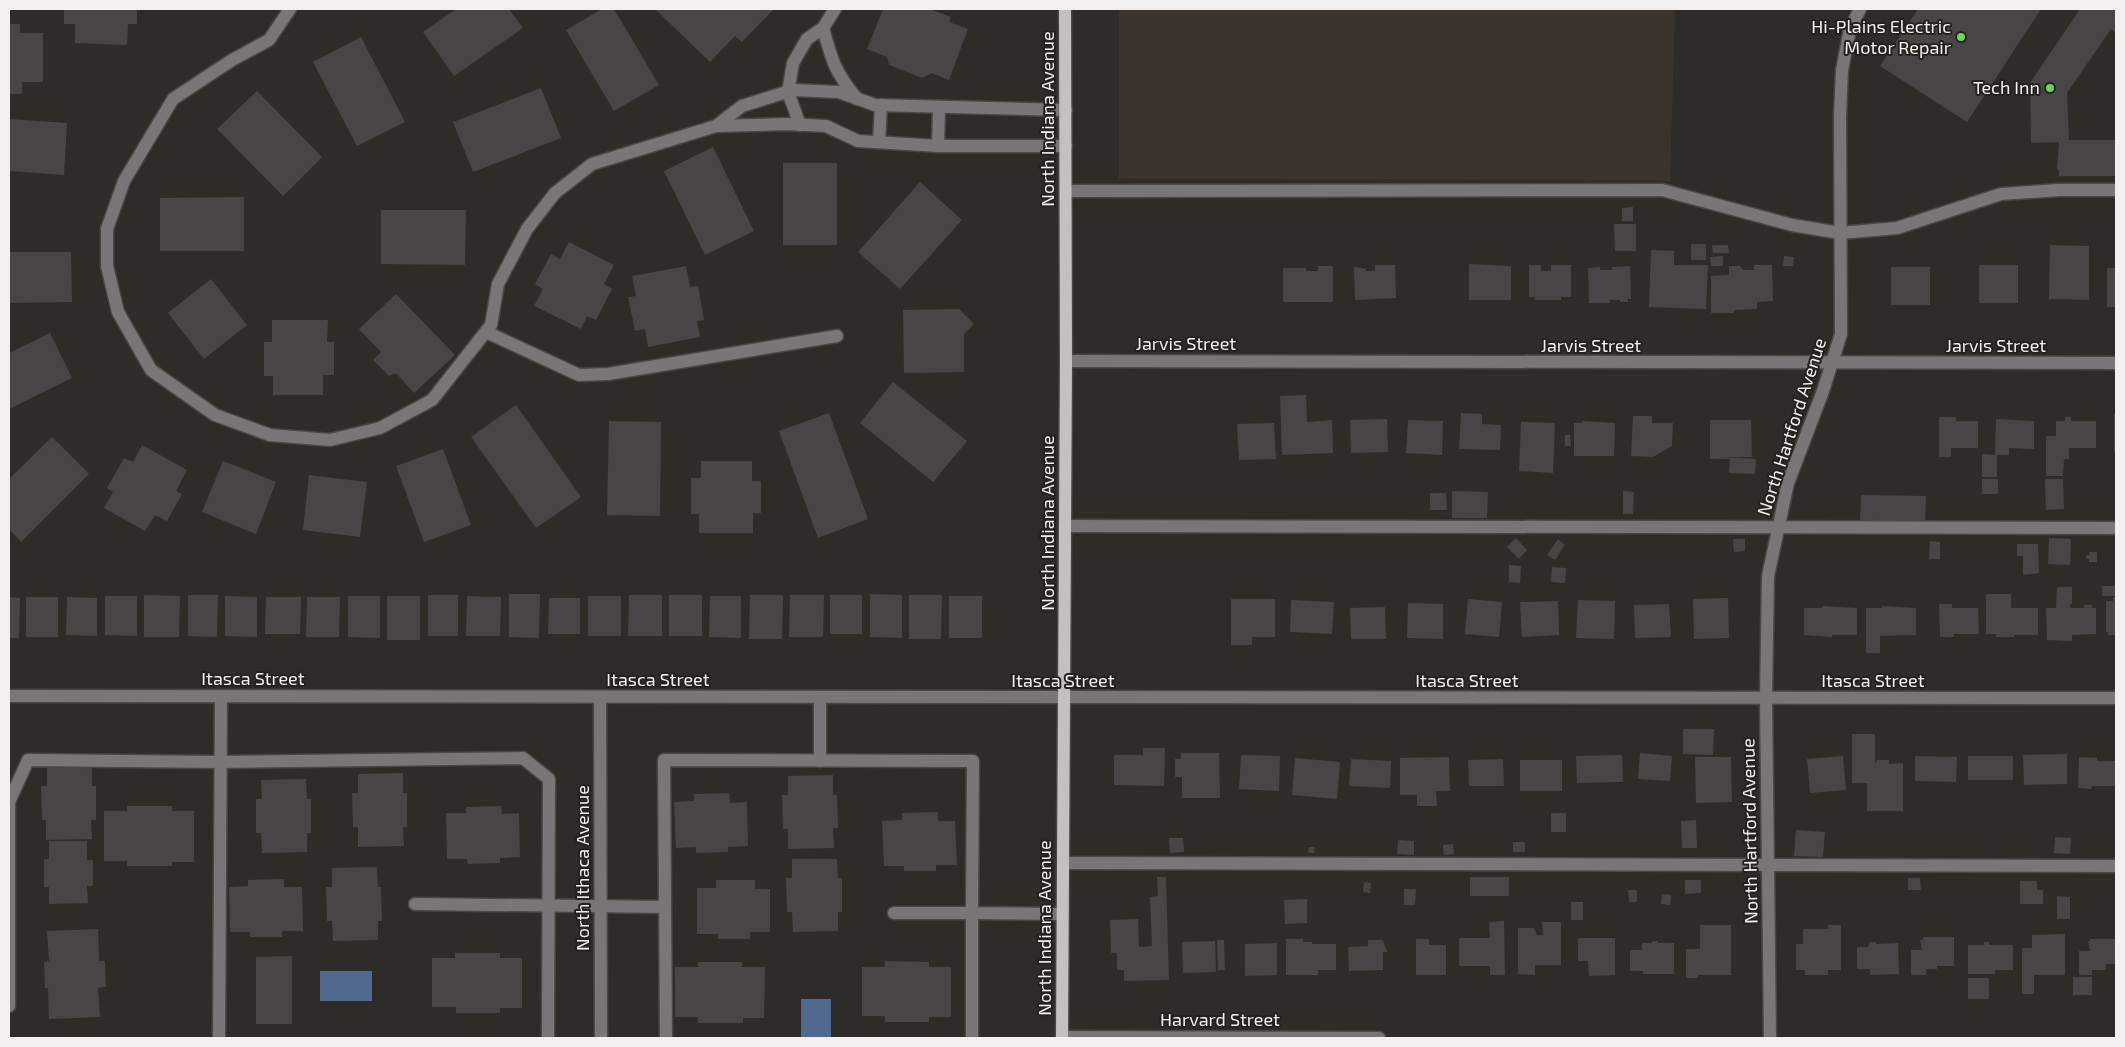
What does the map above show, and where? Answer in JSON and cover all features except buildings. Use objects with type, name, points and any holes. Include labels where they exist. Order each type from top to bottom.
[{"type":"main road","name":"North Indiana Avenue","points":[[1062,1038],[1066,362],[1065,9]]},
{"type":"street","points":[[290,9],[269,40],[232,60],[172,99],[124,181],[108,228],[108,266],[118,312],[152,370],[215,415],[270,435],[330,440],[380,428],[432,400],[491,325],[498,284],[526,228],[555,193],[592,164],[716,126],[800,124],[826,126],[858,141],[938,146],[1066,146]]},
{"type":"street","points":[[800,124],[788,92],[793,63],[807,39],[823,28],[835,9]]},
{"type":"street","name":"North Hartford Avenue","points":[[1770,1038],[1766,698],[1768,576],[1788,483],[1832,364],[1841,334],[1840,116],[1842,70],[1850,29],[1860,9]]},
{"type":"street","points":[[823,28],[832,63],[843,82],[857,99]]},
{"type":"street","points":[[716,126],[742,106],[793,90],[839,92],[881,105],[1066,110]]},
{"type":"street","points":[[879,142],[881,105]]},
{"type":"street","points":[[938,146],[939,106]]},
{"type":"street","points":[[1066,191],[1662,190],[1792,225],[1840,233],[1897,228],[2001,194],[2059,190],[2116,190]]},
{"type":"street","points":[[486,332],[579,375],[608,374],[837,336]]},
{"type":"street","name":"Jarvis Street","points":[[1066,362],[2116,363]]},
{"type":"street","points":[[1065,526],[2116,528]]},
{"type":"street","name":"Itasca Street","points":[[9,696],[2116,698]]},
{"type":"street","points":[[220,1038],[221,697]]},
{"type":"street","name":"North Ithaca Avenue","points":[[600,698],[600,1038]]},
{"type":"street","points":[[820,698],[820,760]]},
{"type":"street","points":[[9,1006],[10,802],[28,760],[220,762],[523,758],[549,779],[548,1038]]},
{"type":"street","points":[[666,1038],[664,760],[973,761],[972,1038]]},
{"type":"street","points":[[1063,863],[2116,866]]},
{"type":"street","points":[[415,904],[665,907]]},
{"type":"street","points":[[894,913],[1062,914]]},
{"type":"street","name":"Harvard Street","points":[[1062,1038],[1379,1038]]},
{"type":"shaded area","points":[[1119,9],[1675,9],[1670,181],[1119,179]]},
{"type":"water","points":[[320,971],[372,971],[372,1001],[320,1001]]},
{"type":"water","points":[[801,999],[831,999],[831,1038],[801,1038]]},
{"type":"place","name":"Hi-Plains Electric Motor Repair","points":[[1961,37]]},
{"type":"place","name":"Tech Inn","points":[[2050,88]]}]
